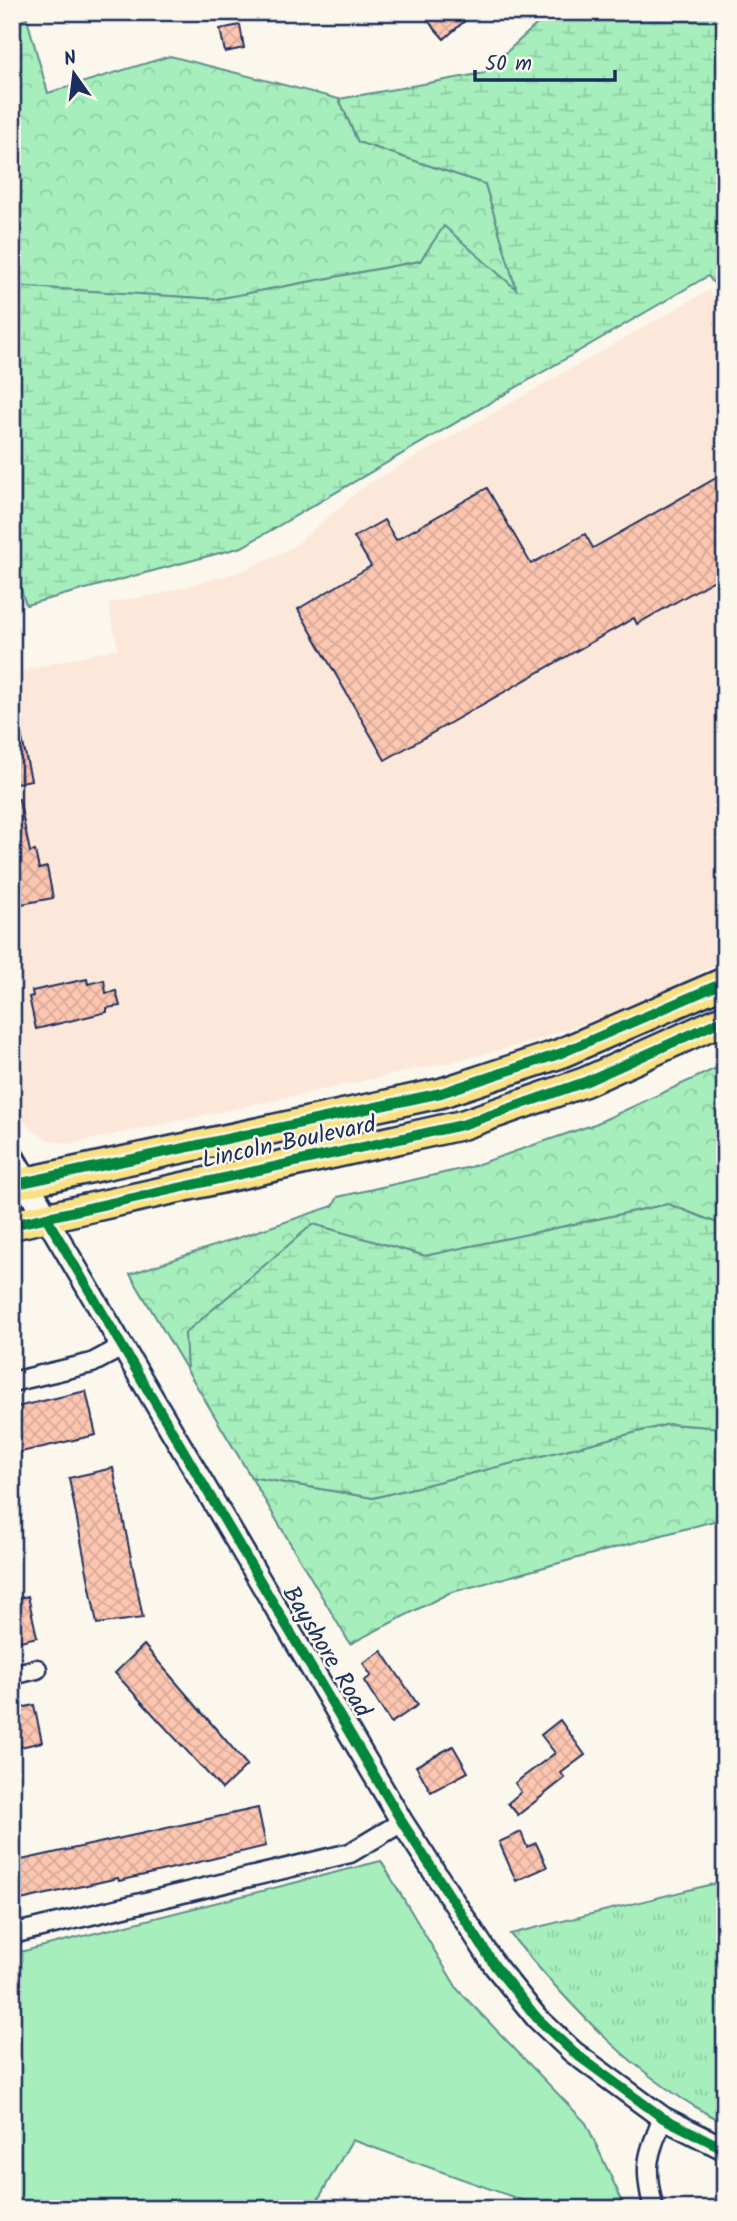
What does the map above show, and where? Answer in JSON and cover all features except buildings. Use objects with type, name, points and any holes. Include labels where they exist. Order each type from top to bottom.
[{"type":"highway","name":"Lincoln Boulevard","points":[[17,1175],[440,1093],[559,1054],[725,982]]},
{"type":"highway","name":"Lincoln Boulevard","points":[[12,1225],[462,1125],[585,1082],[725,1019]]},
{"type":"main road","name":"Bayshore Road","points":[[17,1175],[47,1217]]},
{"type":"street","name":"Bayshore Road","points":[[47,1217],[402,1822],[472,1932],[537,2018],[583,2060],[663,2118],[725,2148]]},
{"type":"street","points":[[12,1382],[92,1363],[122,1347]]},
{"type":"street","points":[[12,1675],[37,1669]]},
{"type":"street","points":[[12,1934],[350,1853],[402,1822]]},
{"type":"street","points":[[654,2209],[648,2185],[647,2157],[663,2118]]},
{"type":"shaded area","points":[[709,290],[725,317],[725,959],[683,982],[608,1015],[527,1043],[447,1063],[71,1144],[48,1140],[30,1128],[12,1108],[12,673],[118,648],[108,603],[159,594],[242,571],[293,547],[363,487]]},
{"type":"green space","points":[[12,12],[25,12],[48,93],[170,56],[339,99],[358,142],[485,184],[517,290],[420,261],[217,299],[12,286]]},
{"type":"green space","points":[[550,12],[725,12],[725,298],[708,276],[242,547],[26,605],[12,561],[12,286],[217,299],[420,261],[444,226],[516,289],[485,184],[358,142],[339,99],[484,73]]},
{"type":"green space","points":[[725,1064],[725,1226],[668,1204],[425,1256],[313,1224],[186,1333],[187,1370],[130,1274],[333,1206],[338,1197],[470,1167],[595,1124]]},
{"type":"green space","points":[[668,1204],[725,1226],[725,1428],[669,1424],[373,1498],[251,1477],[187,1370],[185,1333],[313,1224],[425,1256]]},
{"type":"green space","points":[[669,1424],[725,1428],[725,1518],[449,1593],[350,1644],[251,1477],[373,1498]]},
{"type":"green space","points":[[381,1861],[458,1990],[586,2123],[626,2209],[547,2209],[352,2140],[319,2198],[338,2209],[12,2207],[12,1954]]},
{"type":"green space","points":[[725,1881],[725,2123],[693,2106],[635,2064],[557,1989],[510,1934]]},
{"type":"cycle path","points":[[12,1185],[441,1093],[559,1054],[725,982]]},
{"type":"cycle path","points":[[12,1225],[462,1125],[585,1082],[725,1019]]},
{"type":"cycle path","points":[[46,1217],[402,1822],[495,1966],[537,2018],[573,2052],[663,2118],[725,2149]]}]
